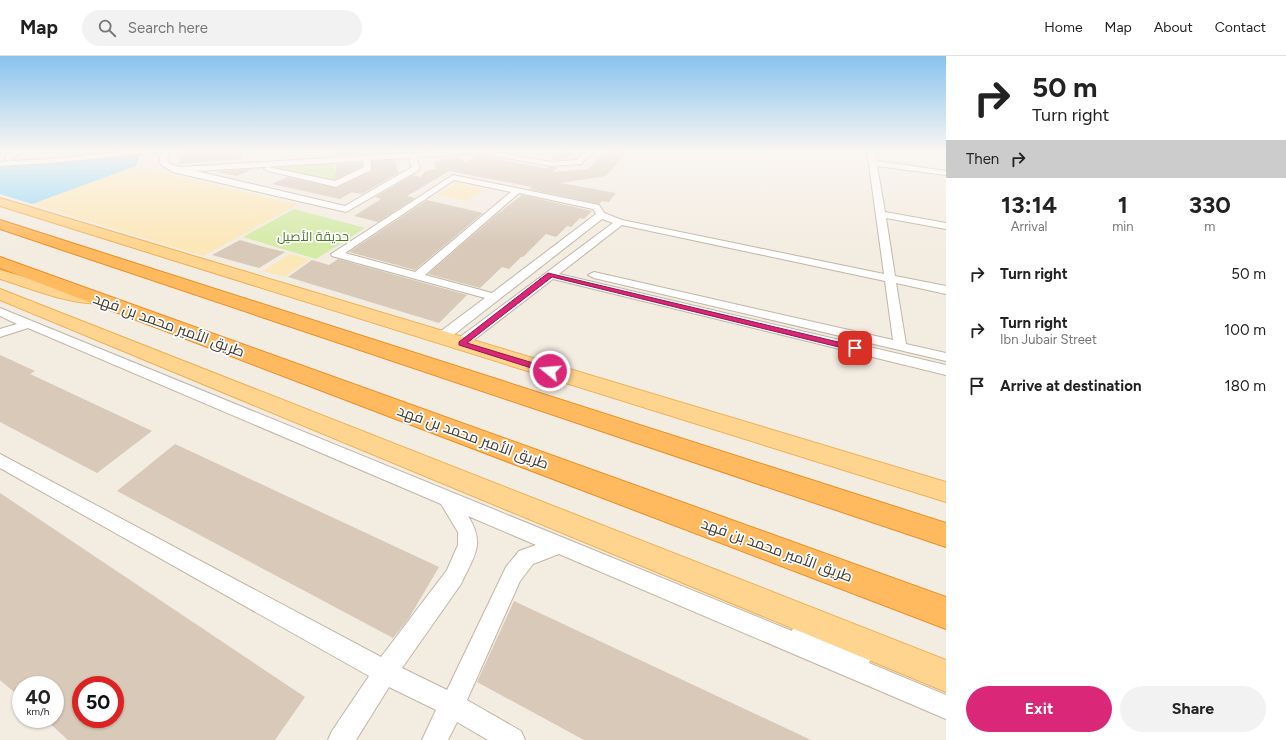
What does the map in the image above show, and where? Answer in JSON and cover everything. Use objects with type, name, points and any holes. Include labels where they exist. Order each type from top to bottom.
[{"type":"highway","points":[[0,210],[145,266],[158,275]]},
{"type":"highway","points":[[0,224],[946,535]]},
{"type":"highway","name":"طريق الأمير محمد بن فهد","points":[[0,262],[946,613]]},
{"type":"main road","points":[[0,202],[946,492]]},
{"type":"main road","points":[[0,274],[72,296],[100,299]]},
{"type":"main road","points":[[1,318],[946,676]]},
{"type":"street","points":[[228,182],[346,209],[392,182]]},
{"type":"street","points":[[327,182],[336,184],[340,182]]},
{"type":"street","points":[[446,182],[336,254],[494,297]]},
{"type":"street","points":[[478,182],[596,207],[601,215],[620,222],[946,290]]},
{"type":"street","points":[[876,182],[900,346]]},
{"type":"street","points":[[417,276],[518,190]]},
{"type":"street","points":[[881,214],[946,226]]},
{"type":"street","points":[[442,338],[601,215]]},
{"type":"street","points":[[461,343],[620,222]]},
{"type":"street","points":[[556,271],[946,357]]},
{"type":"street","points":[[556,271],[946,370]]},
{"type":"street","points":[[1,318],[29,324],[722,612],[946,707]]},
{"type":"street","points":[[0,460],[386,672],[452,704],[512,740]]},
{"type":"street","points":[[341,740],[386,672],[454,577],[468,545],[467,531],[447,499]]},
{"type":"street","points":[[435,740],[513,574],[526,557],[561,545]]},
{"type":"street","points":[[722,612],[946,681]]},
{"type":"green space","name":"حديقة الأصيل","points":[[294,209],[365,228],[316,259],[243,237]]},
{"type":"sand","points":[[92,182],[202,182],[297,205],[203,256],[32,204]]},
{"type":"sand","points":[[457,183],[484,189],[467,201],[438,195]]},
{"type":"sand","points":[[290,254],[310,259],[285,277],[263,271]]},
{"type":"water","points":[[0,182],[92,182],[32,204],[0,194]]},
{"type":"building","points":[[276,182],[309,182],[337,188],[350,182],[383,182],[362,194],[352,192],[340,199],[272,184]]},
{"type":"building","points":[[401,182],[431,182],[407,196],[415,198],[378,222],[354,216],[381,199],[375,197]]},
{"type":"building","points":[[506,182],[567,182],[560,183],[616,193],[609,202],[602,201],[599,204],[529,189],[532,187]]},
{"type":"building","points":[[522,195],[592,211],[584,219],[580,218],[571,227],[567,226],[556,237],[546,234],[509,269],[502,267],[480,288],[428,274],[495,216]]},
{"type":"building","points":[[427,200],[483,213],[415,270],[349,252]]},
{"type":"building","points":[[240,240],[285,252],[259,268],[212,255]]},
{"type":"building","points":[[338,259],[467,295],[439,323],[288,277],[312,260],[329,265]]},
{"type":"building","points":[[0,355],[35,371],[30,374],[152,431],[97,473],[0,422]]},
{"type":"building","points":[[175,444],[439,567],[409,618],[393,638],[117,491]]},
{"type":"building","points":[[0,493],[305,697],[275,740],[68,740],[55,728],[64,728],[64,676],[12,676],[12,690],[0,680]]},
{"type":"building","points":[[514,601],[811,740],[584,740],[477,682]]},
{"type":"route","points":[[550,371],[461,343],[551,275],[855,348]]}]
